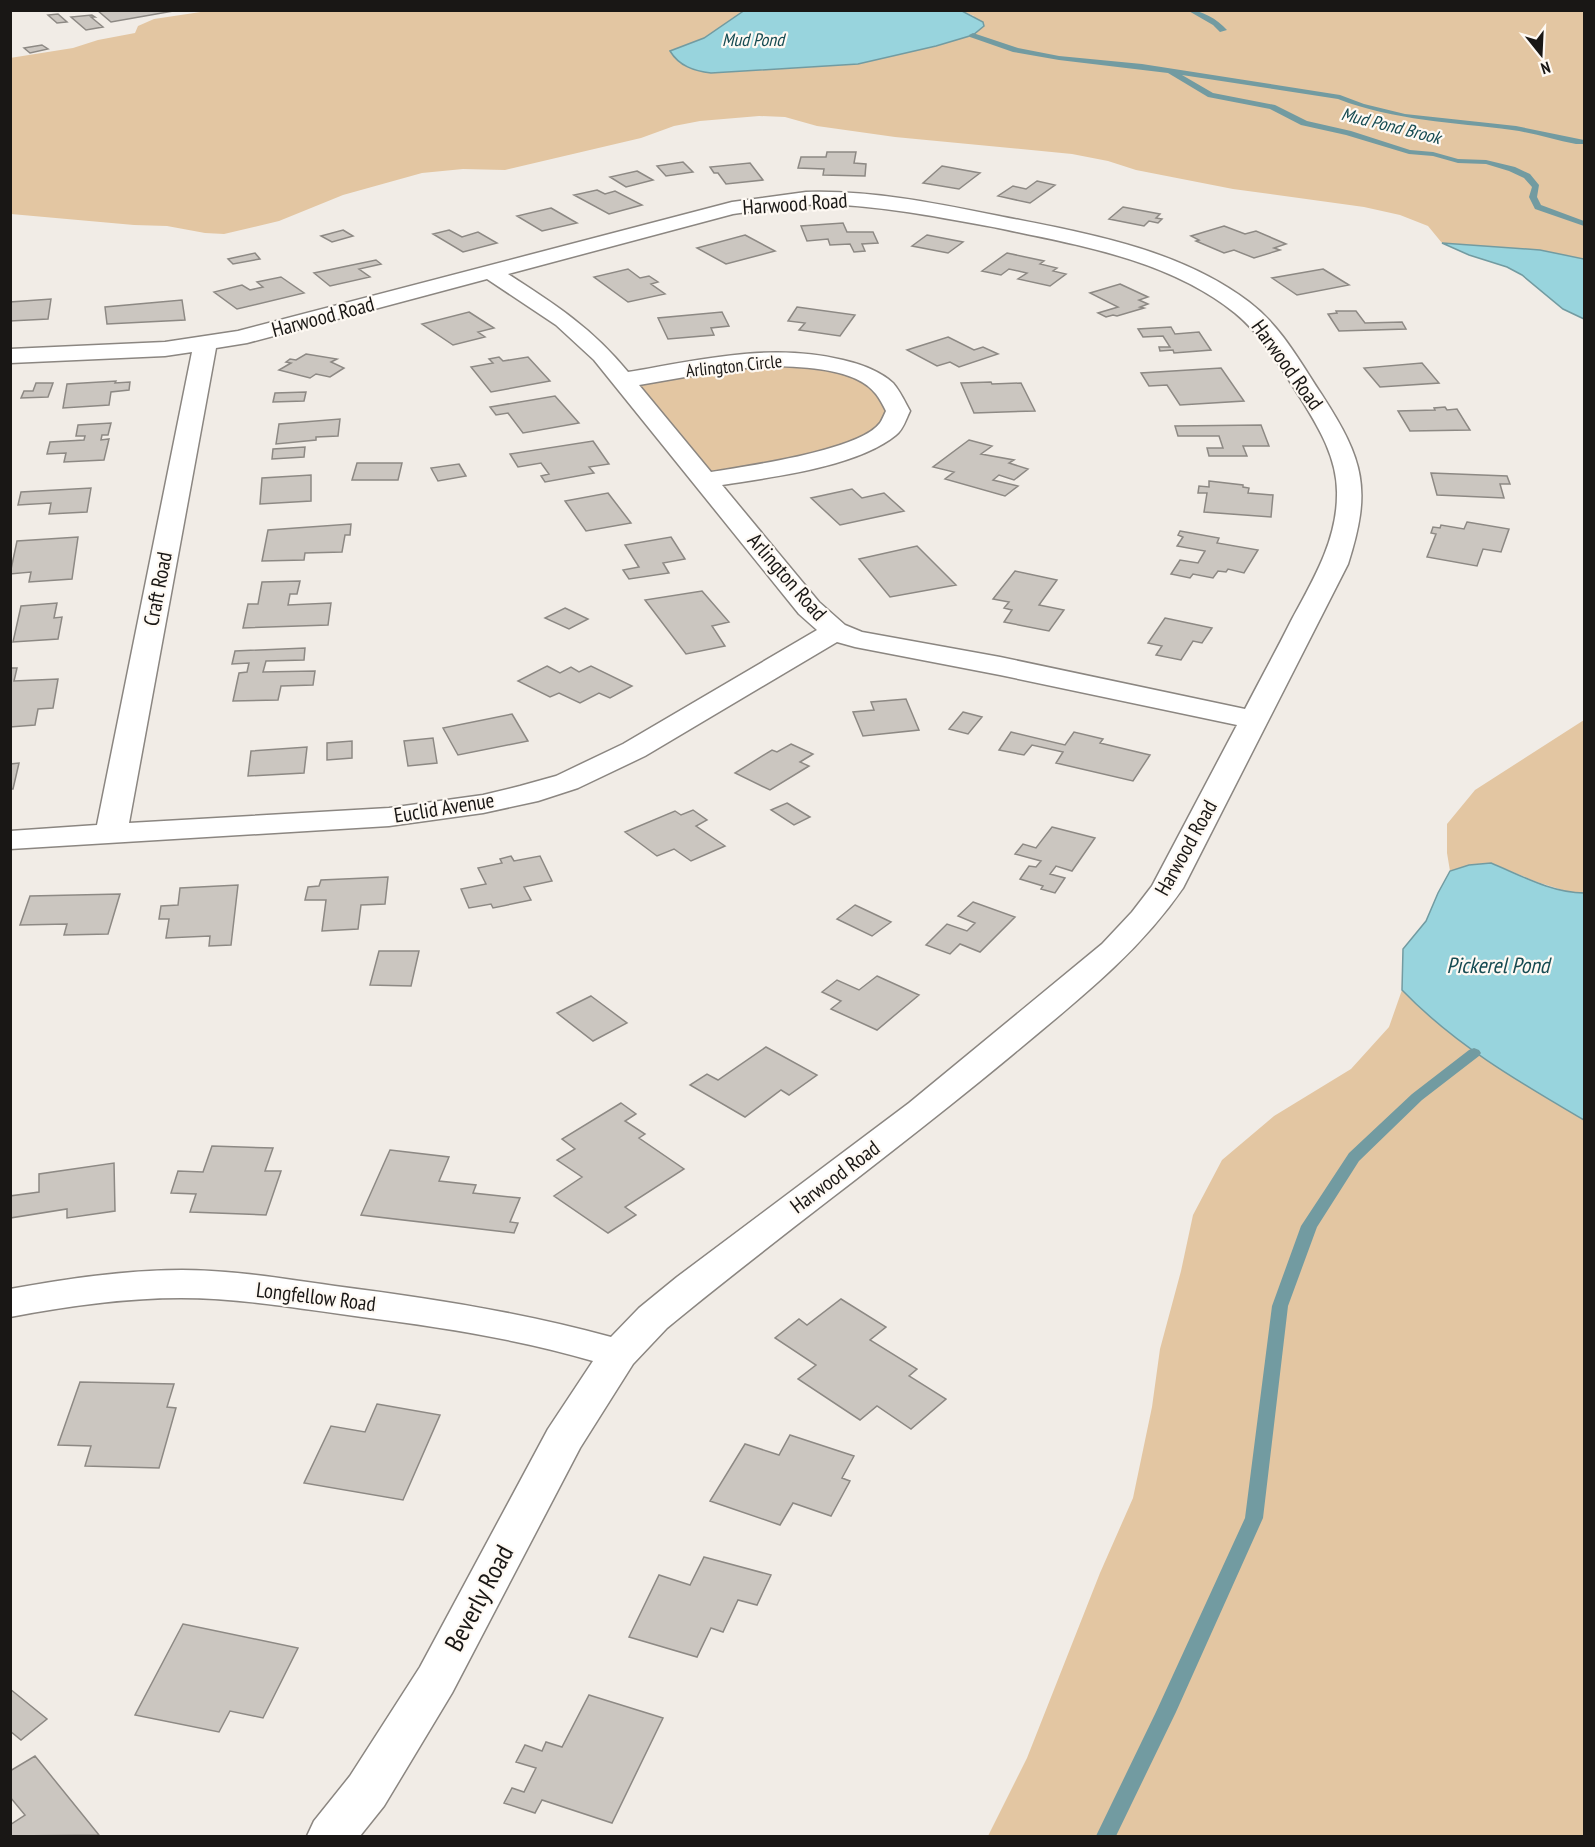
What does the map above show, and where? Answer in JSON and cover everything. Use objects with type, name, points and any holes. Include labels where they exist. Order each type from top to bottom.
[{"type":"street","name":"Harwood Road","points":[[10,356],[165,349],[206,344],[274,330],[732,208],[785,200],[829,197],[919,207],[1090,241],[1141,255],[1170,267],[1222,294],[1258,322],[1273,339],[1322,412],[1344,453],[1352,494],[1346,531],[1335,564],[1167,888],[1144,919],[1114,951],[922,1111],[653,1317],[619,1354]]},
{"type":"street","name":"Arlington Road","points":[[491,272],[564,320],[602,355],[809,608],[835,631],[879,644],[1000,666],[1253,720]]},
{"type":"street","name":"Craft Road","points":[[111,834],[206,344]]},
{"type":"street","name":"Arlington Circle","points":[[624,380],[749,361],[819,362],[861,375],[880,385],[892,396],[899,407],[898,417],[890,428],[878,439],[860,448],[816,460],[705,480]]},
{"type":"street","name":"Euclid Avenue","points":[[10,840],[389,817],[483,804],[528,794],[567,782],[634,750],[835,631]]},
{"type":"street","name":"Longfellow Road","points":[[10,1303],[55,1294],[118,1287],[183,1284],[254,1289],[427,1311],[497,1323],[561,1337],[619,1354]]},
{"type":"street","name":"Beverly Road","points":[[331,1836],[367,1791],[430,1689],[563,1440],[589,1396],[619,1354]]},
{"type":"shaded area","points":[[214,10],[745,11],[704,38],[670,51],[687,67],[711,73],[858,64],[936,46],[973,35],[974,16],[962,11],[1584,11],[1584,259],[1540,250],[1442,243],[1428,226],[1400,215],[1364,207],[1233,189],[1136,170],[1108,161],[1072,154],[895,137],[817,126],[785,117],[759,116],[700,121],[674,126],[641,138],[505,170],[463,169],[422,173],[343,195],[279,221],[224,234],[167,226],[11,214],[10,58],[73,48],[98,40],[135,33],[138,26],[154,19]]},
{"type":"shaded area","points":[[722,365],[841,367],[892,396],[878,439],[705,480],[624,380]]},
{"type":"shaded area","points":[[1584,720],[1584,893],[1572,893],[1537,882],[1491,863],[1469,865],[1450,871],[1447,853],[1447,824],[1475,790]]},
{"type":"shaded area","points":[[1402,990],[1422,1010],[1488,1061],[1584,1120],[1584,1836],[988,1836],[1027,1758],[1100,1573],[1133,1498],[1152,1407],[1160,1349],[1193,1215],[1222,1160],[1274,1116],[1351,1069],[1389,1027]]},
{"type":"water","name":"Mud Pond","points":[[745,10],[962,11],[983,22],[984,26],[973,35],[858,64],[711,73],[688,67],[670,51],[704,38]]},
{"type":"water","points":[[1442,243],[1540,250],[1584,259],[1584,319],[1563,309],[1522,275],[1507,267],[1469,255]]},
{"type":"water","name":"Pickerel Pond","points":[[1491,863],[1548,887],[1584,893],[1584,1120],[1488,1061],[1422,1010],[1402,990],[1403,949],[1426,921],[1450,871],[1469,865]]},
{"type":"building","points":[[97,10],[179,10],[111,22]]},
{"type":"building","points":[[58,14],[67,22],[57,23],[48,15]]},
{"type":"building","points":[[92,15],[95,17],[91,17],[103,27],[86,30],[71,17]]},
{"type":"building","points":[[42,45],[48,49],[30,53],[24,48]]},
{"type":"building","points":[[827,152],[856,152],[854,163],[866,164],[865,176],[823,175],[824,169],[798,168],[801,157],[826,157]]},
{"type":"building","points":[[683,162],[693,172],[666,176],[657,166]]},
{"type":"building","points":[[750,163],[763,180],[726,184],[710,167]]},
{"type":"building","points":[[942,166],[980,173],[959,189],[923,183]]},
{"type":"building","points":[[637,171],[653,180],[626,187],[610,177]]},
{"type":"building","points":[[1037,181],[1055,185],[1030,203],[998,196],[1013,186],[1026,189]]},
{"type":"building","points":[[597,190],[605,194],[615,191],[642,205],[609,214],[574,195]]},
{"type":"building","points":[[1123,207],[1160,214],[1156,218],[1162,219],[1158,223],[1149,221],[1144,226],[1109,219]]},
{"type":"building","points":[[551,208],[577,223],[542,231],[517,216]]},
{"type":"building","points":[[843,223],[847,232],[873,232],[878,243],[862,244],[865,251],[854,252],[850,244],[830,245],[828,239],[807,241],[801,226]]},
{"type":"building","points":[[1224,226],[1245,234],[1256,231],[1286,244],[1274,248],[1280,250],[1254,258],[1234,250],[1224,253],[1196,241],[1199,240],[1191,236]]},
{"type":"building","points":[[343,230],[353,236],[332,242],[321,236]]},
{"type":"building","points":[[449,230],[462,237],[478,232],[497,243],[463,252],[433,234]]},
{"type":"building","points":[[745,235],[775,251],[726,264],[697,248]]},
{"type":"building","points":[[927,235],[963,242],[948,253],[912,246]]},
{"type":"building","points":[[255,253],[260,259],[233,264],[228,259]]},
{"type":"building","points":[[1007,253],[1044,261],[1040,264],[1057,268],[1053,271],[1066,274],[1050,286],[1018,279],[1027,273],[1009,269],[1001,275],[982,271]]},
{"type":"building","points":[[376,260],[381,264],[359,269],[370,277],[330,286],[314,273]]},
{"type":"building","points":[[628,269],[640,278],[649,276],[658,282],[651,284],[665,294],[628,302],[594,277]]},
{"type":"building","points":[[1323,269],[1349,285],[1297,295],[1272,278]]},
{"type":"building","points":[[281,277],[304,293],[237,309],[214,292],[242,285],[250,290],[263,287],[257,282]]},
{"type":"building","points":[[1120,284],[1148,297],[1139,300],[1148,304],[1140,307],[1144,308],[1117,316],[1106,317],[1098,313],[1118,307],[1090,293]]},
{"type":"building","points":[[51,299],[48,319],[10,321],[10,302]]},
{"type":"building","points":[[182,300],[185,320],[107,324],[105,307]]},
{"type":"building","points":[[797,307],[855,315],[840,336],[799,330],[805,323],[788,321]]},
{"type":"building","points":[[1336,311],[1356,311],[1365,323],[1402,322],[1406,329],[1339,331],[1328,314],[1337,313]]},
{"type":"building","points":[[469,312],[494,328],[478,332],[485,337],[453,345],[422,324]]},
{"type":"building","points":[[722,312],[729,326],[711,328],[714,335],[668,339],[658,318]]},
{"type":"building","points":[[1171,327],[1175,334],[1199,332],[1211,350],[1174,353],[1173,350],[1160,351],[1159,347],[1170,347],[1163,336],[1143,337],[1138,329]]},
{"type":"building","points":[[948,337],[974,350],[983,347],[998,354],[959,367],[950,362],[937,366],[907,350]]},
{"type":"building","points":[[306,354],[337,359],[331,362],[344,368],[330,377],[316,374],[310,378],[279,370],[291,363],[286,362],[290,359],[296,360]]},
{"type":"building","points":[[499,357],[503,361],[528,357],[550,381],[491,392],[471,367],[493,363],[489,359]]},
{"type":"building","points":[[1422,363],[1439,383],[1380,387],[1364,368]]},
{"type":"building","points":[[1221,368],[1244,401],[1180,405],[1167,385],[1149,386],[1141,373]]},
{"type":"building","points":[[116,381],[115,383],[130,382],[129,390],[111,392],[109,405],[63,408],[67,384]]},
{"type":"building","points":[[991,382],[992,384],[1021,383],[1035,411],[974,413],[961,383]]},
{"type":"building","points":[[36,383],[53,383],[48,397],[21,398],[24,391],[33,391]]},
{"type":"building","points":[[306,392],[304,401],[273,402],[275,393]]},
{"type":"building","points":[[555,396],[579,423],[523,433],[508,413],[496,415],[490,407]]},
{"type":"building","points":[[1445,407],[1447,410],[1457,409],[1470,430],[1410,431],[1398,411],[1435,410],[1434,408]]},
{"type":"building","points":[[340,419],[338,436],[316,437],[316,440],[276,444],[279,424]]},
{"type":"building","points":[[111,423],[108,435],[102,435],[101,440],[109,439],[104,460],[64,462],[66,453],[47,454],[50,442],[84,440],[85,436],[76,436],[78,425]]},
{"type":"building","points":[[1261,425],[1269,446],[1243,446],[1247,456],[1209,456],[1207,448],[1223,448],[1219,436],[1178,436],[1175,426]]},
{"type":"building","points":[[969,440],[992,446],[981,454],[1014,460],[1009,463],[1028,469],[1014,480],[999,475],[993,480],[1018,486],[1005,496],[945,479],[954,472],[933,467]]},
{"type":"building","points":[[593,441],[609,464],[589,467],[594,473],[545,482],[541,476],[549,474],[541,463],[518,467],[510,454]]},
{"type":"building","points":[[305,447],[304,457],[272,459],[273,449]]},
{"type":"building","points":[[357,463],[402,463],[398,480],[352,480]]},
{"type":"building","points":[[459,464],[466,476],[438,481],[431,468]]},
{"type":"building","points":[[1431,473],[1507,476],[1510,484],[1500,484],[1504,498],[1437,495]]},
{"type":"building","points":[[311,475],[311,501],[260,504],[262,478]]},
{"type":"building","points":[[1209,481],[1243,485],[1249,488],[1248,493],[1273,495],[1271,517],[1204,512],[1207,493],[1198,493],[1199,486],[1209,487]]},
{"type":"building","points":[[91,488],[87,512],[49,514],[51,503],[18,505],[21,492]]},
{"type":"building","points":[[852,489],[862,498],[884,493],[904,511],[840,525],[811,498]]},
{"type":"building","points":[[608,493],[631,523],[586,531],[565,501]]},
{"type":"building","points":[[1467,522],[1509,529],[1501,552],[1483,549],[1477,566],[1427,557],[1436,534],[1431,533],[1433,527],[1440,528],[1441,525],[1464,529]]},
{"type":"building","points":[[351,524],[350,535],[345,535],[342,552],[305,553],[304,560],[262,561],[268,530]]},
{"type":"building","points":[[1180,531],[1219,538],[1217,543],[1258,550],[1244,573],[1228,569],[1226,572],[1218,571],[1213,578],[1193,574],[1190,578],[1171,574],[1180,560],[1198,563],[1205,551],[1177,546],[1183,537],[1178,535]]},
{"type":"building","points":[[78,537],[72,579],[29,582],[31,572],[10,574],[17,541]]},
{"type":"building","points":[[671,537],[685,559],[663,563],[669,573],[629,579],[623,570],[639,567],[625,545]]},
{"type":"building","points":[[917,546],[956,585],[890,597],[859,559]]},
{"type":"building","points":[[1015,571],[1057,580],[1039,605],[1064,610],[1049,631],[1004,622],[1012,610],[1004,608],[1009,602],[993,599]]},
{"type":"building","points":[[300,581],[297,594],[290,594],[288,605],[331,603],[328,625],[243,628],[248,604],[258,604],[262,582]]},
{"type":"building","points":[[702,591],[729,622],[712,626],[725,646],[686,654],[645,600]]},
{"type":"building","points":[[57,603],[54,618],[62,617],[58,639],[13,642],[21,606]]},
{"type":"building","points":[[565,608],[588,619],[569,629],[545,618]]},
{"type":"building","points":[[1165,618],[1212,628],[1202,643],[1193,641],[1181,660],[1156,655],[1162,646],[1148,643]]},
{"type":"building","points":[[305,648],[304,660],[266,661],[263,672],[315,671],[313,685],[281,686],[278,700],[233,701],[239,673],[247,672],[249,663],[232,664],[235,651]]},
{"type":"building","points":[[547,666],[560,673],[571,667],[579,672],[591,666],[632,686],[610,698],[599,693],[580,703],[559,693],[550,697],[518,681]]},
{"type":"building","points":[[10,668],[17,668],[14,681],[58,679],[53,708],[38,709],[35,725],[10,727]]},
{"type":"building","points":[[906,699],[919,730],[863,736],[853,712],[874,710],[871,702]]},
{"type":"building","points":[[963,712],[982,717],[968,734],[949,729]]},
{"type":"building","points":[[512,714],[528,741],[458,755],[443,728]]},
{"type":"building","points":[[1011,732],[1065,745],[1074,732],[1103,739],[1100,743],[1150,755],[1133,781],[1056,763],[1063,752],[1032,745],[1024,755],[999,750]]},
{"type":"building","points":[[433,738],[437,763],[408,766],[404,741]]},
{"type":"building","points":[[352,741],[352,758],[327,760],[327,743]]},
{"type":"building","points":[[791,744],[813,754],[800,762],[809,766],[770,790],[735,773],[772,750],[777,752]]},
{"type":"building","points":[[307,747],[304,773],[248,776],[251,751]]},
{"type":"building","points":[[19,763],[13,789],[10,789],[10,764]]},
{"type":"building","points":[[787,803],[810,817],[794,825],[771,810]]},
{"type":"building","points":[[693,810],[707,820],[696,826],[725,846],[691,861],[674,849],[657,856],[625,832],[675,811],[681,815]]},
{"type":"building","points":[[1052,827],[1095,838],[1072,871],[1056,866],[1050,874],[1065,878],[1055,893],[1041,889],[1043,886],[1020,879],[1029,866],[1036,867],[1041,861],[1015,854],[1023,844],[1036,848]]},
{"type":"building","points":[[511,856],[514,861],[540,856],[552,881],[524,887],[531,900],[493,908],[491,904],[469,908],[461,889],[486,884],[478,868],[502,863],[500,859]]},
{"type":"building","points":[[388,877],[385,904],[361,905],[358,929],[322,931],[326,900],[305,900],[308,887],[319,886],[321,880]]},
{"type":"building","points":[[238,885],[231,945],[209,946],[210,936],[166,938],[169,919],[159,919],[161,906],[178,905],[180,888]]},
{"type":"building","points":[[120,894],[108,934],[64,935],[67,924],[20,925],[30,896]]},
{"type":"building","points":[[973,902],[1015,917],[980,952],[960,944],[950,954],[926,945],[947,924],[967,931],[975,923],[958,916]]},
{"type":"building","points":[[855,905],[891,922],[872,936],[837,919]]},
{"type":"building","points":[[379,951],[419,951],[411,986],[370,985]]},
{"type":"building","points":[[877,976],[919,995],[877,1030],[831,1009],[841,1001],[822,992],[837,980],[859,990]]},
{"type":"building","points":[[591,996],[627,1023],[593,1041],[557,1013]]},
{"type":"building","points":[[766,1047],[817,1075],[789,1095],[781,1090],[745,1117],[690,1085],[707,1074],[718,1080]]},
{"type":"building","points":[[621,1103],[636,1114],[625,1121],[645,1134],[639,1138],[684,1169],[625,1207],[636,1215],[608,1233],[554,1196],[582,1177],[557,1160],[575,1149],[562,1139]]},
{"type":"building","points":[[212,1146],[273,1148],[265,1171],[281,1171],[266,1215],[190,1212],[196,1194],[171,1193],[178,1171],[203,1172]]},
{"type":"building","points":[[390,1150],[449,1157],[439,1181],[476,1185],[473,1193],[520,1198],[510,1222],[518,1223],[514,1233],[361,1215]]},
{"type":"building","points":[[114,1163],[115,1211],[67,1218],[67,1209],[10,1218],[10,1196],[39,1192],[39,1174]]},
{"type":"building","points":[[841,1299],[886,1327],[870,1340],[917,1369],[909,1376],[946,1399],[911,1429],[877,1406],[860,1420],[798,1379],[816,1365],[775,1338],[799,1319],[807,1325]]},
{"type":"building","points":[[80,1382],[174,1384],[167,1407],[176,1408],[159,1468],[85,1466],[91,1446],[58,1445]]},
{"type":"building","points":[[377,1404],[440,1415],[403,1500],[304,1483],[331,1426],[365,1432]]},
{"type":"building","points":[[790,1435],[854,1456],[842,1478],[850,1481],[831,1516],[793,1503],[780,1525],[710,1501],[745,1444],[779,1455]]},
{"type":"building","points":[[704,1557],[771,1575],[757,1605],[738,1600],[723,1632],[711,1628],[697,1657],[629,1637],[659,1575],[690,1585]]},
{"type":"building","points":[[183,1624],[298,1648],[263,1718],[230,1711],[219,1732],[135,1715]]},
{"type":"building","points":[[10,1689],[47,1719],[21,1740],[10,1731]]},
{"type":"building","points":[[589,1695],[663,1718],[612,1823],[542,1800],[535,1813],[504,1803],[512,1788],[524,1792],[536,1768],[516,1762],[525,1745],[542,1751],[546,1742],[562,1747]]},
{"type":"building","points":[[35,1756],[99,1835],[10,1836],[10,1825],[25,1815],[10,1797],[10,1771]]},
{"type":"waterway","points":[[1190,10],[1216,23],[1223,30]]},
{"type":"waterway","name":"Mud Pond Brook","points":[[973,35],[1016,50],[1059,58],[1170,71],[1211,95],[1272,107],[1304,123],[1348,133],[1409,152],[1433,154],[1458,161],[1486,162],[1512,169],[1527,176],[1536,187],[1533,197],[1538,207],[1584,224]]},
{"type":"waterway","name":"Mud Pond Brook","points":[[1177,72],[1340,97],[1383,112],[1405,116],[1516,128],[1584,142]]},
{"type":"waterway","points":[[1106,1836],[1166,1712],[1254,1518],[1280,1306],[1309,1226],[1354,1157],[1417,1097],[1474,1053]]}]
